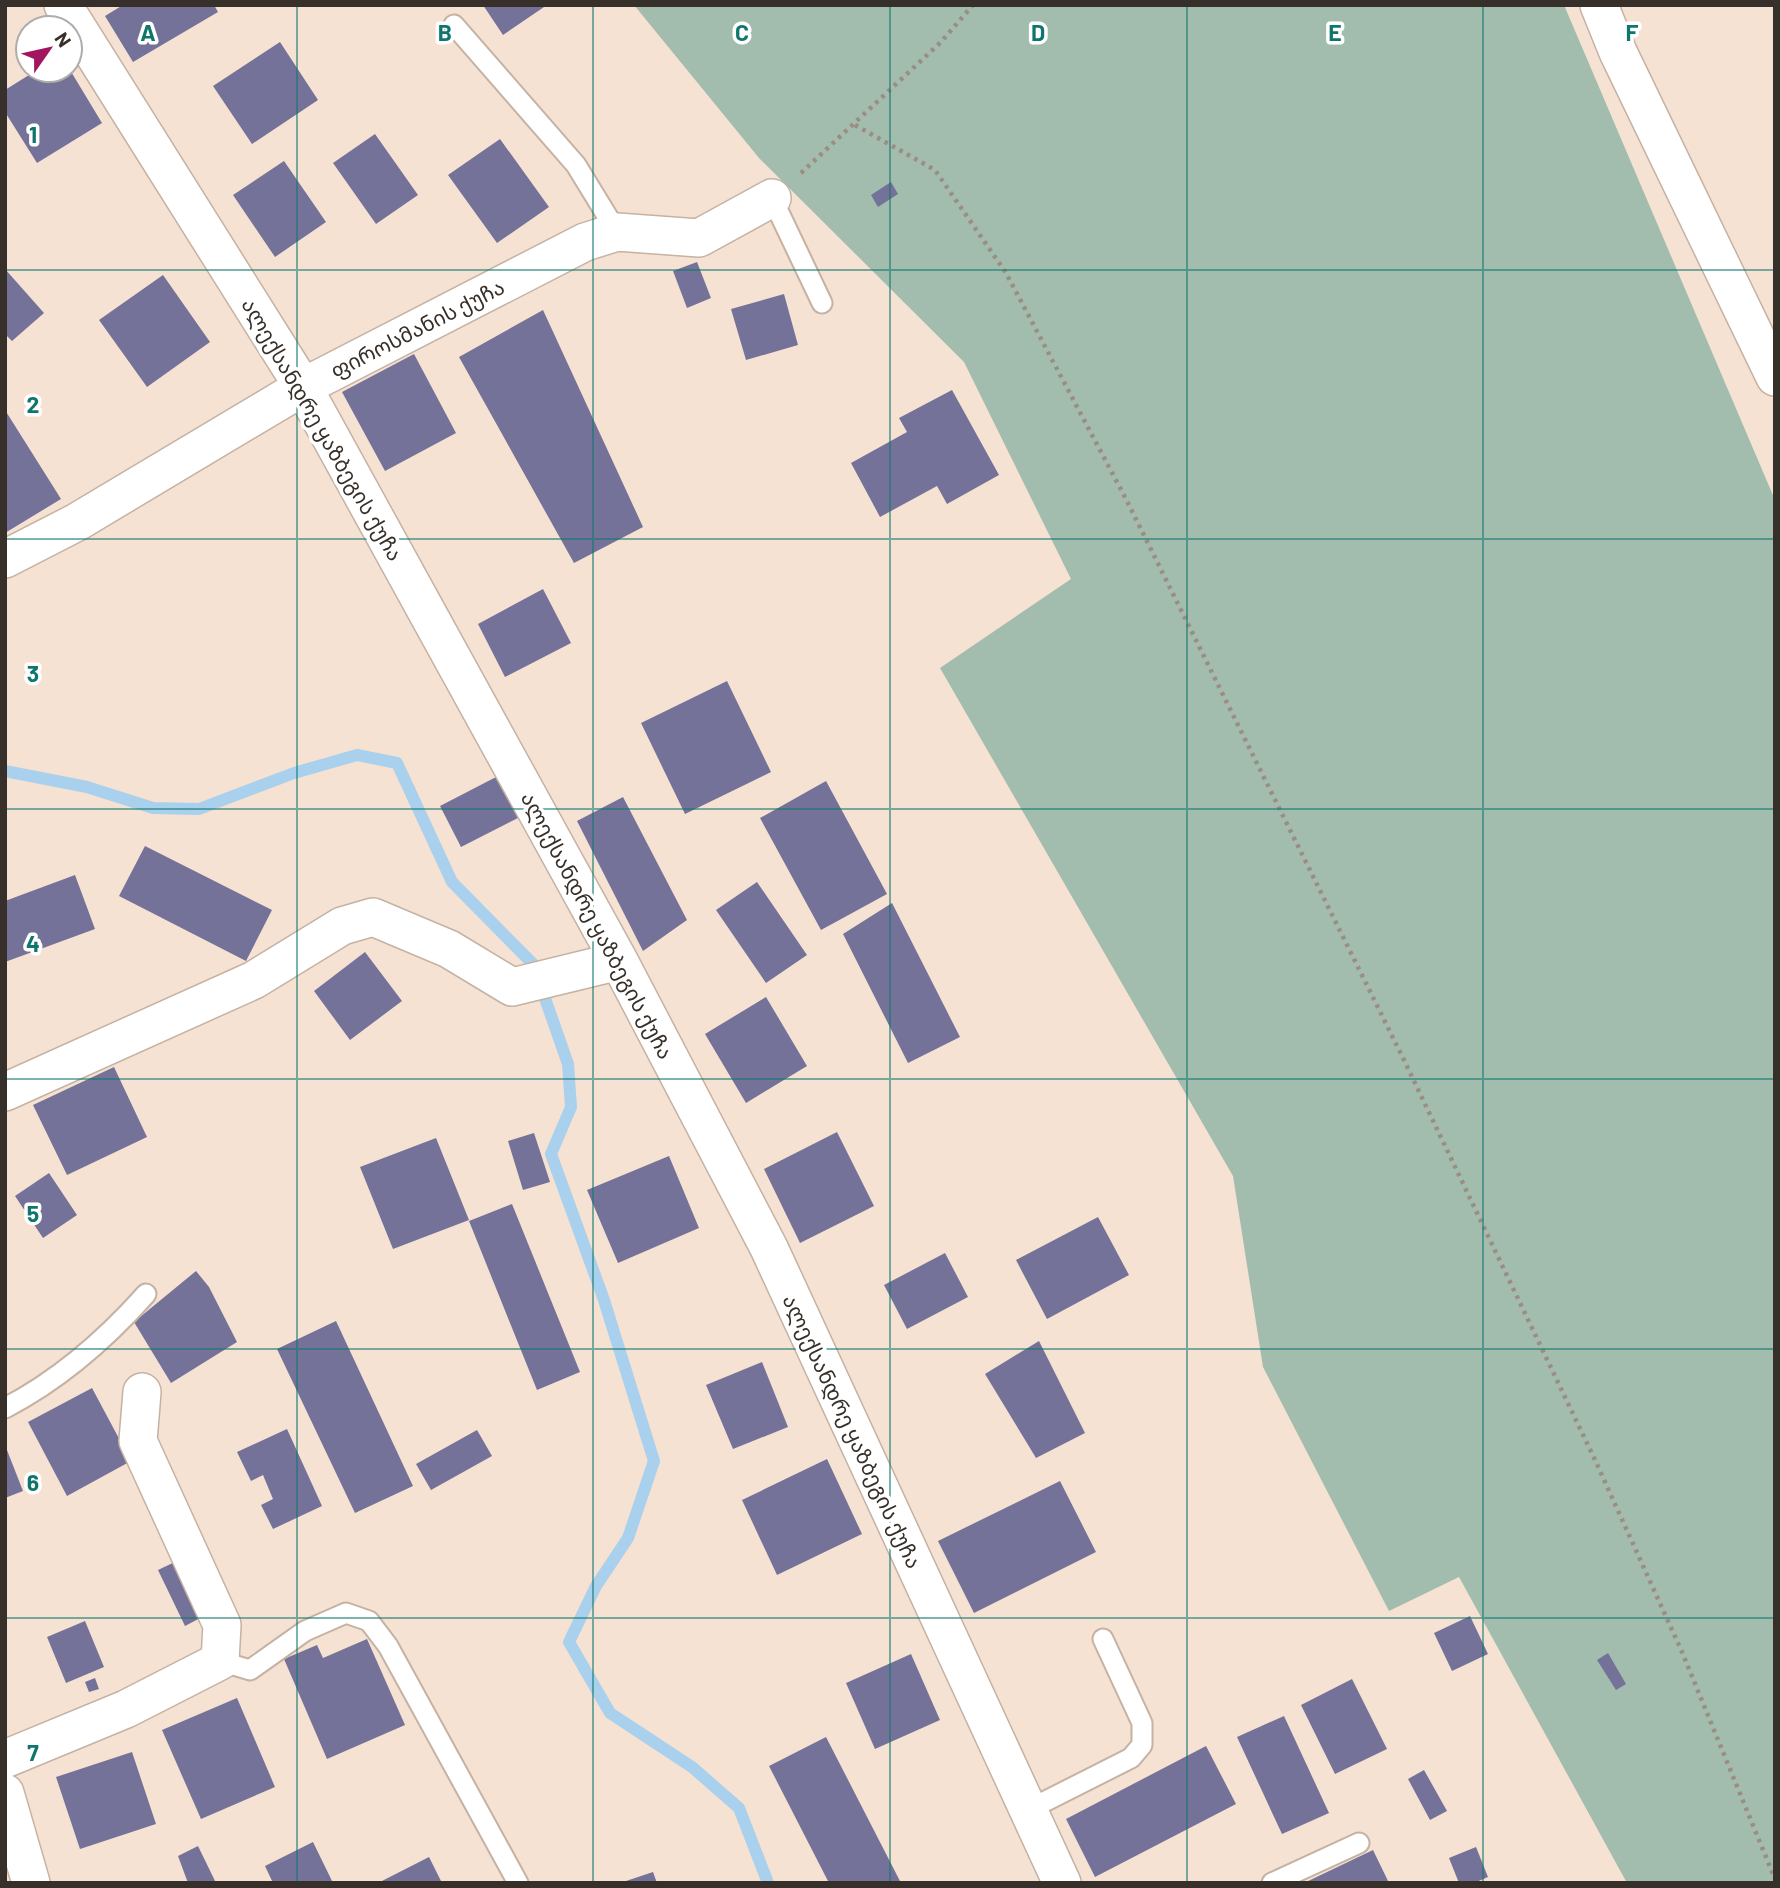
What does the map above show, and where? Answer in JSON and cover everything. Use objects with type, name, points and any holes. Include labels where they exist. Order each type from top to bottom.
[{"type":"street","name":"ალექსანდრე ყაზბეგის ქუჩა","points":[[63,5],[303,387],[605,965],[769,1248],[1062,1883]]},
{"type":"street","points":[[1599,5],[1624,65],[1775,377]]},
{"type":"street","name":"ფიროსმანის ქუჩა","points":[[5,559],[77,522],[303,387],[585,242],[617,232],[699,238],[772,198]]},
{"type":"street","points":[[5,1092],[254,980],[342,926],[373,917],[449,949],[512,987],[605,965]]},
{"type":"street","points":[[5,1759],[126,1709],[220,1661],[222,1625],[138,1441],[142,1392]]},
{"type":"street","points":[[5,1793],[31,1883]]},
{"type":"lane","points":[[454,25],[576,165],[617,232]]},
{"type":"lane","points":[[772,198],[822,303]]},
{"type":"lane","points":[[5,1408],[37,1391],[103,1339],[146,1294]]},
{"type":"lane","points":[[220,1661],[250,1670],[305,1631],[346,1613],[369,1620],[388,1646],[518,1883]]},
{"type":"lane","points":[[1028,1810],[1131,1758],[1142,1745],[1142,1723],[1103,1639]]},
{"type":"lane","points":[[1272,1883],[1359,1843]]},
{"type":"path","points":[[772,198],[855,125],[941,42],[973,5]]},
{"type":"path","points":[[855,125],[935,170],[1006,273],[1126,499],[1404,1060],[1596,1462],[1682,1652],[1775,1879]]},
{"type":"green space","points":[[634,5],[1564,5],[1775,500],[1775,1883],[1627,1883],[1459,1577],[1389,1611],[1263,1367],[1233,1176],[940,668],[1071,579],[964,362],[759,158]]},
{"type":"building","points":[[123,5],[214,5],[218,12],[133,62],[105,16]]},
{"type":"building","points":[[483,5],[547,5],[503,35]]},
{"type":"building","points":[[280,42],[318,100],[252,144],[213,86]]},
{"type":"building","points":[[15,84],[78,84],[102,123],[37,163],[5,112],[5,90]]},
{"type":"building","points":[[375,134],[418,195],[376,224],[333,163]]},
{"type":"building","points":[[500,139],[549,207],[497,243],[448,175]]},
{"type":"building","points":[[284,161],[326,222],[275,257],[233,195]]},
{"type":"building","points":[[891,182],[898,194],[878,207],[871,195]]},
{"type":"building","points":[[697,262],[711,298],[687,308],[673,271]]},
{"type":"building","points":[[5,269],[44,313],[12,341],[5,334]]},
{"type":"building","points":[[163,275],[210,342],[147,387],[99,320]]},
{"type":"building","points":[[784,294],[798,345],[746,360],[731,309]]},
{"type":"building","points":[[543,310],[643,527],[574,563],[459,357]]},
{"type":"building","points":[[414,354],[456,433],[385,471],[342,392]]},
{"type":"building","points":[[952,390],[999,475],[947,504],[937,486],[880,517],[851,463],[907,432],[899,418]]},
{"type":"building","points":[[5,410],[61,499],[5,533]]},
{"type":"building","points":[[543,589],[571,643],[505,677],[478,624]]},
{"type":"building","points":[[727,681],[771,772],[685,814],[641,723]]},
{"type":"building","points":[[498,776],[520,817],[461,847],[440,806]]},
{"type":"building","points":[[826,781],[887,894],[821,930],[760,818]]},
{"type":"building","points":[[623,797],[687,920],[643,951],[577,821]]},
{"type":"building","points":[[145,846],[272,910],[246,961],[119,896]]},
{"type":"building","points":[[75,875],[95,929],[5,962],[5,901]]},
{"type":"building","points":[[757,882],[807,955],[766,983],[716,910]]},
{"type":"building","points":[[892,903],[960,1037],[908,1063],[843,934]]},
{"type":"building","points":[[365,952],[402,1001],[350,1040],[314,991]]},
{"type":"building","points":[[766,997],[807,1066],[746,1103],[705,1034]]},
{"type":"building","points":[[114,1067],[147,1137],[67,1175],[33,1105]]},
{"type":"building","points":[[837,1132],[874,1206],[800,1243],[764,1169]]},
{"type":"building","points":[[534,1133],[550,1182],[523,1190],[508,1141]]},
{"type":"building","points":[[436,1138],[469,1220],[393,1249],[360,1167]]},
{"type":"building","points":[[669,1156],[699,1228],[618,1263],[587,1190]]},
{"type":"building","points":[[49,1173],[77,1215],[43,1238],[15,1196]]},
{"type":"building","points":[[512,1204],[580,1372],[537,1390],[469,1221]]},
{"type":"building","points":[[1098,1217],[1129,1275],[1047,1319],[1016,1260]]},
{"type":"building","points":[[945,1253],[968,1297],[907,1329],[884,1285]]},
{"type":"building","points":[[196,1271],[209,1287],[237,1342],[171,1383],[134,1322]]},
{"type":"building","points":[[336,1321],[413,1486],[355,1513],[277,1349]]},
{"type":"building","points":[[1039,1341],[1085,1433],[1036,1458],[985,1374]]},
{"type":"building","points":[[762,1362],[788,1427],[733,1449],[706,1385]]},
{"type":"building","points":[[92,1388],[131,1461],[67,1496],[28,1422]]},
{"type":"building","points":[[287,1429],[322,1506],[273,1529],[261,1505],[273,1499],[263,1475],[251,1481],[237,1452]]},
{"type":"building","points":[[477,1430],[492,1456],[431,1490],[416,1464]]},
{"type":"building","points":[[5,1445],[23,1491],[5,1498]]},
{"type":"building","points":[[827,1459],[862,1534],[777,1575],[742,1500]]},
{"type":"building","points":[[1060,1481],[1096,1552],[974,1613],[938,1541]]},
{"type":"building","points":[[179,1560],[206,1615],[185,1626],[158,1570]]},
{"type":"building","points":[[1470,1616],[1488,1654],[1452,1671],[1434,1633]]},
{"type":"building","points":[[85,1621],[104,1667],[66,1683],[47,1637]]},
{"type":"building","points":[[367,1639],[405,1725],[327,1759],[284,1659],[317,1645],[323,1658]]},
{"type":"building","points":[[1608,1653],[1626,1684],[1616,1690],[1597,1660]]},
{"type":"building","points":[[911,1654],[940,1720],[875,1749],[846,1683]]},
{"type":"building","points":[[95,1678],[99,1689],[89,1692],[85,1682]]},
{"type":"building","points":[[1352,1679],[1387,1749],[1335,1774],[1301,1705]]},
{"type":"building","points":[[237,1698],[275,1787],[201,1819],[162,1730]]},
{"type":"building","points":[[1284,1716],[1329,1813],[1282,1834],[1237,1737]]},
{"type":"building","points":[[826,1737],[901,1883],[829,1883],[769,1766]]},
{"type":"building","points":[[1206,1746],[1236,1804],[1095,1877],[1066,1819]]},
{"type":"building","points":[[132,1752],[156,1824],[80,1849],[56,1777]]},
{"type":"building","points":[[1424,1770],[1447,1811],[1430,1820],[1408,1779]]},
{"type":"building","points":[[313,1842],[333,1883],[273,1883],[265,1866]]},
{"type":"building","points":[[198,1846],[216,1883],[188,1883],[178,1856]]},
{"type":"building","points":[[1476,1847],[1488,1877],[1474,1883],[1459,1883],[1449,1858]]},
{"type":"building","points":[[1373,1850],[1389,1883],[1304,1883]]},
{"type":"building","points":[[429,1857],[442,1883],[378,1883]]},
{"type":"building","points":[[653,1872],[657,1883],[623,1883],[623,1882]]},
{"type":"waterway","points":[[5,771],[87,787],[153,808],[199,809],[294,773],[357,755],[397,763],[452,882],[533,964],[568,1064],[571,1107],[551,1154],[604,1300],[654,1461],[628,1538],[596,1586],[569,1642],[610,1713],[692,1767],[739,1808],[768,1883]]}]
